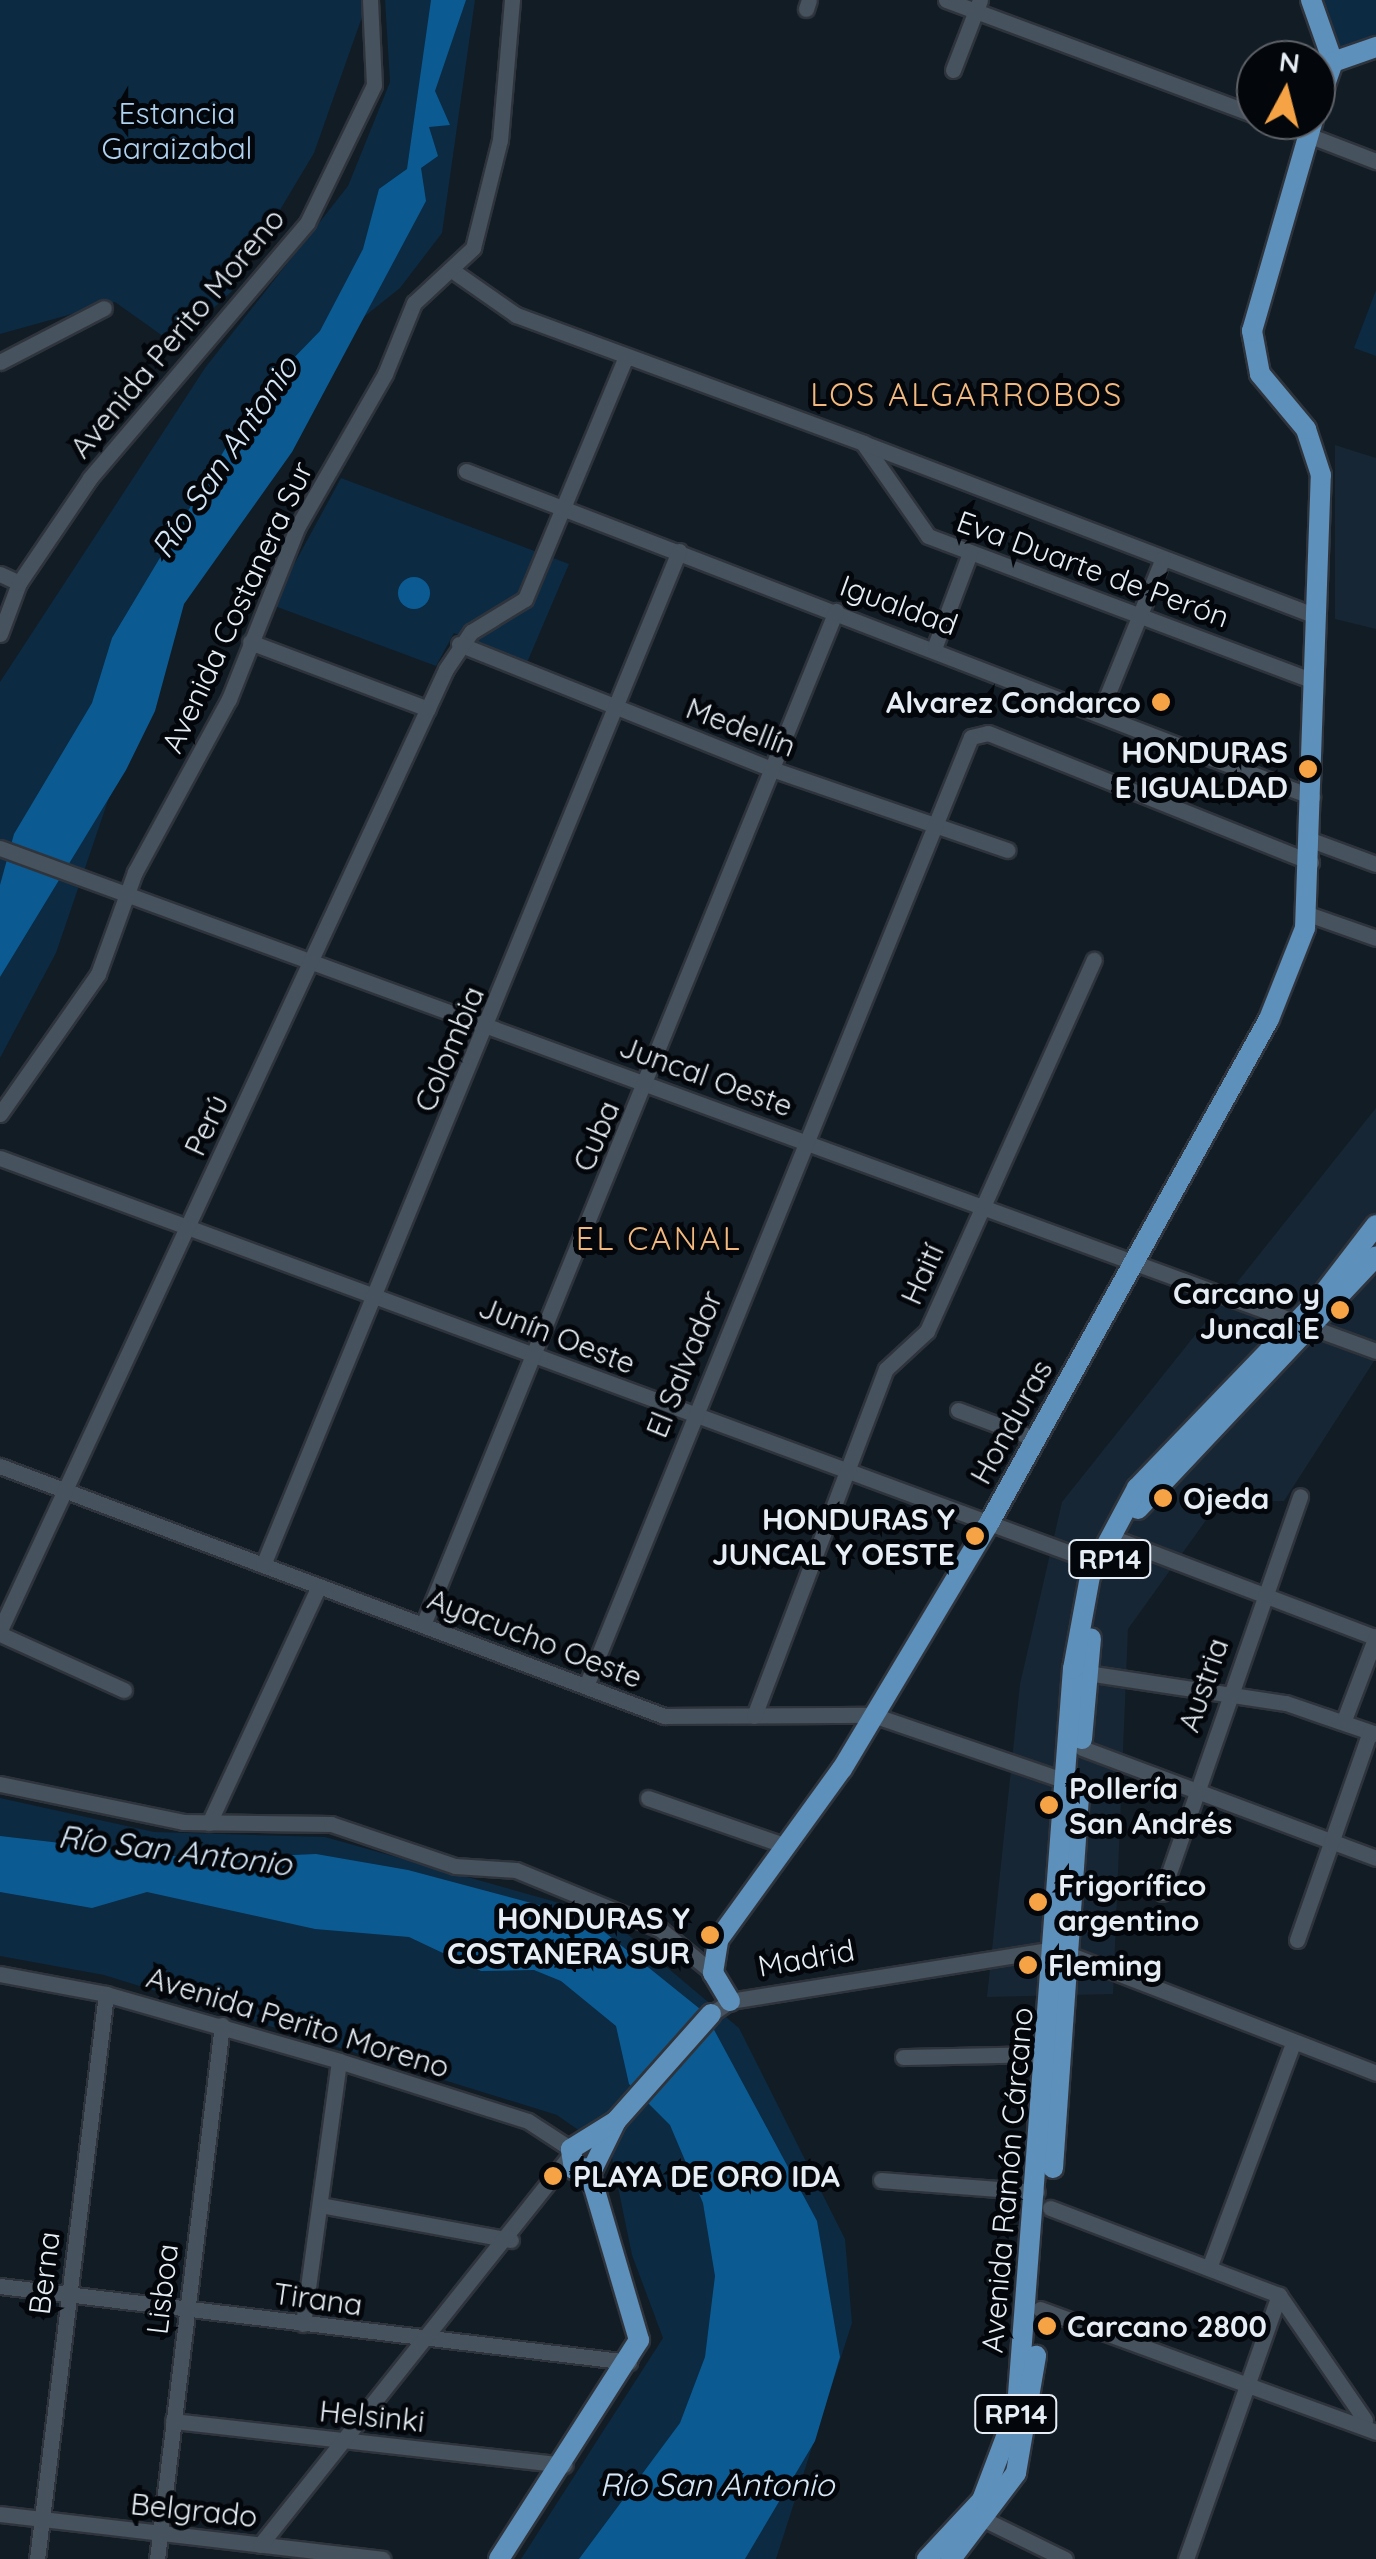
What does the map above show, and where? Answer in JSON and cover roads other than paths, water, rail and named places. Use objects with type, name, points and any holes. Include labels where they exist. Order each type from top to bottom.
[{"type":"main road","points":[[1312,0],[1326,40]]},
{"type":"main road","points":[[1336,61],[1376,47]]},
{"type":"main road","name":"Honduras","points":[[713,1973],[718,1940],[787,1846],[874,1714],[1036,1440],[1275,1007],[1308,914],[1319,458],[1260,374],[1252,332],[1306,140]]},
{"type":"main road","name":"Avenida Ramón Cárcano","points":[[927,2559],[979,2519],[1020,2391],[1044,2200],[1087,1672],[1119,1540],[1150,1493],[1244,1400],[1368,1253],[1376,1225]]},
{"type":"main road","name":"Avenida Ramón Cárcano","points":[[1063,1955],[1058,1897],[1077,1638],[1095,1562],[1146,1477],[1304,1326]]},
{"type":"main road","points":[[713,1973],[730,2001]]},
{"type":"main road","name":"Madrid","points":[[581,2158],[712,2014]]},
{"type":"main road","points":[[499,2559],[566,2465],[629,2362],[639,2319],[581,2158]]},
{"type":"main road","name":"Avenida Ramón Cárcano","points":[[952,2559],[1028,2435],[1040,2309],[1044,2200]]},
{"type":"street","name":"Avenida Perito Moreno","points":[[0,634],[19,583],[100,464],[307,223],[374,84],[370,0]]},
{"type":"street","name":"Avenida Costanera Sur","points":[[0,1114],[98,974],[125,895],[229,699],[250,642],[414,303],[453,271],[479,233],[492,178],[512,0]]},
{"type":"street","points":[[946,0],[978,6],[1236,107]]},
{"type":"street","points":[[953,70],[978,6]]},
{"type":"street","points":[[1335,140],[1376,161]]},
{"type":"street","points":[[453,271],[502,308],[1317,616]]},
{"type":"street","points":[[0,362],[104,308]]},
{"type":"street","points":[[459,644],[525,599],[566,510],[626,356]]},
{"type":"street","name":"Eva Duarte de Perón","points":[[863,444],[918,528],[970,553],[1314,681]]},
{"type":"street","name":"Igualdad","points":[[466,471],[935,646],[1312,797]]},
{"type":"street","name":"Colombia","points":[[263,1566],[490,1025],[679,552]]},
{"type":"street","points":[[935,646],[970,553]]},
{"type":"street","points":[[1100,712],[1164,558]]},
{"type":"street","points":[[0,574],[19,583]]},
{"type":"street","name":"Cuba","points":[[423,1626],[648,1083],[836,611]]},
{"type":"street","points":[[250,642],[428,709]]},
{"type":"street","name":"Medellín","points":[[459,644],[772,769],[935,830],[1007,850]]},
{"type":"street","name":"Perú","points":[[0,1632],[459,644]]},
{"type":"street","name":"El Salvador","points":[[586,1686],[804,1141],[976,733],[1311,862]]},
{"type":"street","points":[[1311,840],[1376,864]]},
{"type":"street","name":"Juncal Oeste","points":[[0,848],[648,1083],[1133,1266],[1376,1351]]},
{"type":"street","points":[[1308,914],[1376,938]]},
{"type":"street","name":"Haití","points":[[754,1716],[843,1472],[886,1369],[926,1331],[1094,960]]},
{"type":"street","name":"Junín Oeste","points":[[0,1158],[1095,1562]]},
{"type":"street","points":[[958,1410],[1036,1440]]},
{"type":"street","name":"Ayacucho Oeste","points":[[0,1466],[664,1716],[874,1714],[1066,1781]]},
{"type":"street","name":"Austria","points":[[1162,1892],[1300,1496]]},
{"type":"street","points":[[1119,1540],[1376,1637],[1344,1720]]},
{"type":"street","points":[[209,1823],[319,1586]]},
{"type":"street","points":[[0,1632],[124,1690]]},
{"type":"street","points":[[1087,1672],[1228,1694],[1344,1720],[1373,1733],[1297,1940]]},
{"type":"street","points":[[1082,1748],[1376,1858]]},
{"type":"street","points":[[0,1784],[209,1823],[331,1824],[455,1866],[516,1870],[660,1929],[713,1973]]},
{"type":"street","points":[[648,1798],[787,1846]]},
{"type":"street","points":[[1063,1955],[1376,2072]]},
{"type":"street","name":"Madrid","points":[[712,2014],[730,2001],[1063,1955]]},
{"type":"street","name":"Avenida Perito Moreno","points":[[0,1974],[106,1994],[222,2025],[528,2120],[581,2158]]},
{"type":"street","name":"Berna","points":[[37,2559],[106,1994]]},
{"type":"street","name":"Lisboa","points":[[157,2559],[222,2025]]},
{"type":"street","points":[[1209,2268],[1293,2043]]},
{"type":"street","points":[[903,2058],[1057,2051]]},
{"type":"street","points":[[303,2324],[339,2061]]},
{"type":"street","name":"Madrid","points":[[260,2545],[581,2158]]},
{"type":"street","points":[[880,2180],[1044,2200],[1279,2294],[1370,2425]]},
{"type":"street","points":[[320,2205],[511,2240]]},
{"type":"street","name":"Tirana","points":[[0,2286],[426,2341],[629,2362]]},
{"type":"street","points":[[1186,2559],[1250,2388],[1279,2294]]},
{"type":"street","points":[[1040,2309],[1250,2388],[1370,2425]]},
{"type":"street","name":"Helsinki","points":[[173,2420],[566,2465]]},
{"type":"street","name":"Belgrado","points":[[0,2514],[382,2559]]},
{"type":"street","points":[[979,2519],[1065,2559]]},
{"type":"water","name":"Río San Antonio","points":[[431,0],[466,0],[435,91],[450,125],[429,127],[438,156],[421,168],[426,201],[292,452],[184,604],[155,711],[126,770],[0,977],[0,885],[14,834],[92,703],[112,638],[231,439],[289,382],[287,365],[320,331],[363,249],[379,189],[407,169]]},
{"type":"water","points":[[414,577],[425,582],[430,593],[425,604],[414,609],[403,604],[398,593],[403,582]]},
{"type":"water","name":"Río San Antonio","points":[[0,1836],[199,1859],[316,1854],[408,1870],[587,1918],[705,2013],[817,2221],[840,2357],[815,2441],[745,2559],[579,2559],[680,2423],[705,2357],[715,2276],[703,2203],[670,2125],[629,2084],[616,2026],[561,1981],[534,1970],[481,1971],[409,1937],[315,1929],[147,1892],[92,1908],[0,1892]]},
{"type":"place","name":"Alvarez Condarco","points":[[1161,702]]},
{"type":"place","name":"HONDURAS E IGUALDAD","points":[[1308,769]]},
{"type":"place","name":"Carcano y Juncal E","points":[[1340,1310]]},
{"type":"place","name":"Ojeda","points":[[1163,1498]]},
{"type":"place","name":"HONDURAS Y JUNCAL Y OESTE","points":[[975,1536]]},
{"type":"place","name":"Pollería San Andrés","points":[[1049,1805]]},
{"type":"place","name":"Frigorífico argentino","points":[[1038,1902]]},
{"type":"place","name":"HONDURAS Y COSTANERA SUR","points":[[710,1935]]},
{"type":"place","name":"Fleming","points":[[1028,1965]]},
{"type":"place","name":"PLAYA DE ORO IDA","points":[[553,2176]]},
{"type":"place","name":"Carcano 2800","points":[[1047,2326]]},
{"type":"district","name":"LOS ALGARROBOS","points":[[967,394]]},
{"type":"district","name":"EL CANAL","points":[[659,1238]]},
{"type":"park label","name":"Estancia Garaizabal","points":[[177,130]]}]
